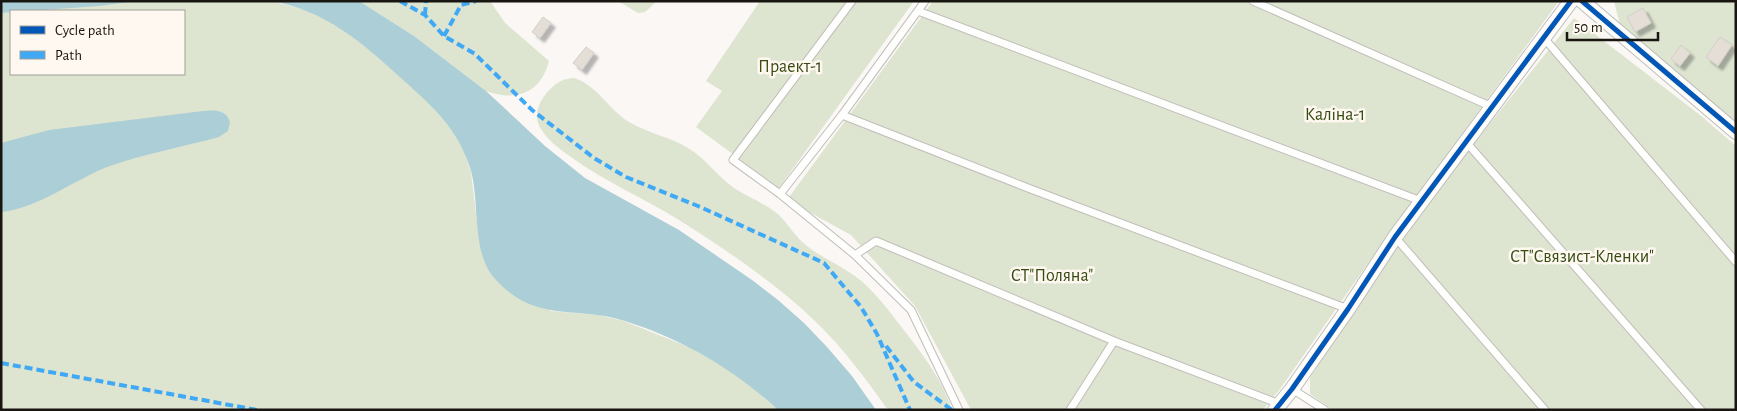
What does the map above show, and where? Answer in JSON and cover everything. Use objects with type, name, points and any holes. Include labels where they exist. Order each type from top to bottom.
[{"type":"street","points":[[1277,407],[1292,389],[1348,309],[1394,237],[1571,1]]},
{"type":"street","points":[[1582,1],[1736,132]]},
{"type":"lane","points":[[852,1],[732,160],[780,194],[855,255],[911,310],[959,410]]},
{"type":"lane","points":[[780,194],[842,115],[925,1]]},
{"type":"lane","points":[[1253,1],[1492,107]]},
{"type":"lane","points":[[918,11],[1421,201]]},
{"type":"lane","points":[[1544,38],[1736,262]]},
{"type":"lane","points":[[842,115],[1019,185],[1348,309]]},
{"type":"lane","points":[[1466,142],[1701,410]]},
{"type":"lane","points":[[1394,237],[1546,410]]},
{"type":"lane","points":[[855,255],[876,241],[1277,407]]},
{"type":"lane","points":[[1070,410],[1114,341]]},
{"type":"lane","points":[[1292,389],[1325,410]]},
{"type":"green space","points":[[136,1],[271,1],[306,10],[330,21],[372,50],[441,114],[454,132],[464,151],[471,173],[479,239],[551,311],[598,315],[624,321],[691,348],[728,369],[778,410],[1,410],[1,13],[10,12],[10,75],[185,75],[185,10],[38,10]]},
{"type":"green space","points":[[359,1],[490,1],[505,23],[549,61],[540,81],[526,92],[517,95],[507,95],[486,91],[414,36]]},
{"type":"green space","points":[[618,1],[657,1],[645,12],[638,13]]},
{"type":"green space","name":"Праект-1","points":[[760,1],[914,1],[779,188],[696,127],[722,91],[706,81]]},
{"type":"green space","points":[[933,1],[1559,1],[1263,410],[971,410],[915,306],[851,235],[787,200]]},
{"type":"green space","points":[[1614,1],[1736,1],[1736,122],[1620,25]]},
{"type":"green space","name":"СТ\"Связист-Кленки\"","points":[[1574,18],[1700,115],[1736,146],[1736,410],[1333,410],[1310,394],[1310,378],[1402,234]]},
{"type":"green space","points":[[574,78],[589,86],[629,122],[676,142],[697,154],[734,188],[779,215],[807,246],[862,282],[887,308],[925,358],[943,388],[952,410],[888,410],[836,342],[785,294],[696,231],[597,174],[554,144],[541,129],[537,115],[538,108],[545,95],[557,84],[563,80]]},
{"type":"water","points":[[1,1],[136,1],[43,10],[10,10],[10,12],[1,13]]},
{"type":"water","points":[[271,1],[359,1],[414,36],[486,91],[545,146],[585,178],[679,230],[778,300],[827,347],[852,376],[876,410],[778,410],[744,381],[687,346],[667,337],[646,328],[607,316],[542,308],[527,303],[511,294],[496,280],[488,269],[483,257],[479,243],[474,184],[471,171],[466,156],[444,120],[358,41],[326,20],[309,12],[291,5]]},
{"type":"water","points":[[215,111],[226,115],[230,122],[228,131],[219,137],[121,162],[94,173],[42,200],[1,212],[1,143],[49,130]]},
{"type":"building","points":[[1643,8],[1651,23],[1635,32],[1627,17]]},
{"type":"building","points":[[543,17],[551,23],[540,38],[532,32]]},
{"type":"building","points":[[1720,37],[1732,45],[1718,66],[1706,57]]},
{"type":"building","points":[[1681,45],[1690,53],[1680,66],[1671,59]]},
{"type":"building","points":[[586,47],[594,53],[582,70],[573,63]]},
{"type":"marked path","points":[[400,1],[425,15],[444,36],[475,54],[532,110],[594,158],[626,177],[698,206],[824,263],[861,307],[877,334],[910,410]]},
{"type":"marked path","points":[[425,15],[426,1]]},
{"type":"marked path","points":[[444,36],[461,5],[476,1]]},
{"type":"marked path","points":[[886,346],[914,382],[952,410]]},
{"type":"marked path","points":[[1,363],[257,410]]},
{"type":"cycle path","points":[[1275,410],[1348,309],[1395,237],[1571,1]]},
{"type":"cycle path","points":[[1582,1],[1736,132]]},
{"type":"park label","name":"Каліна-1","points":[[1335,114]]},
{"type":"park label","name":"СТ\"Поляна\"","points":[[1052,275]]}]
